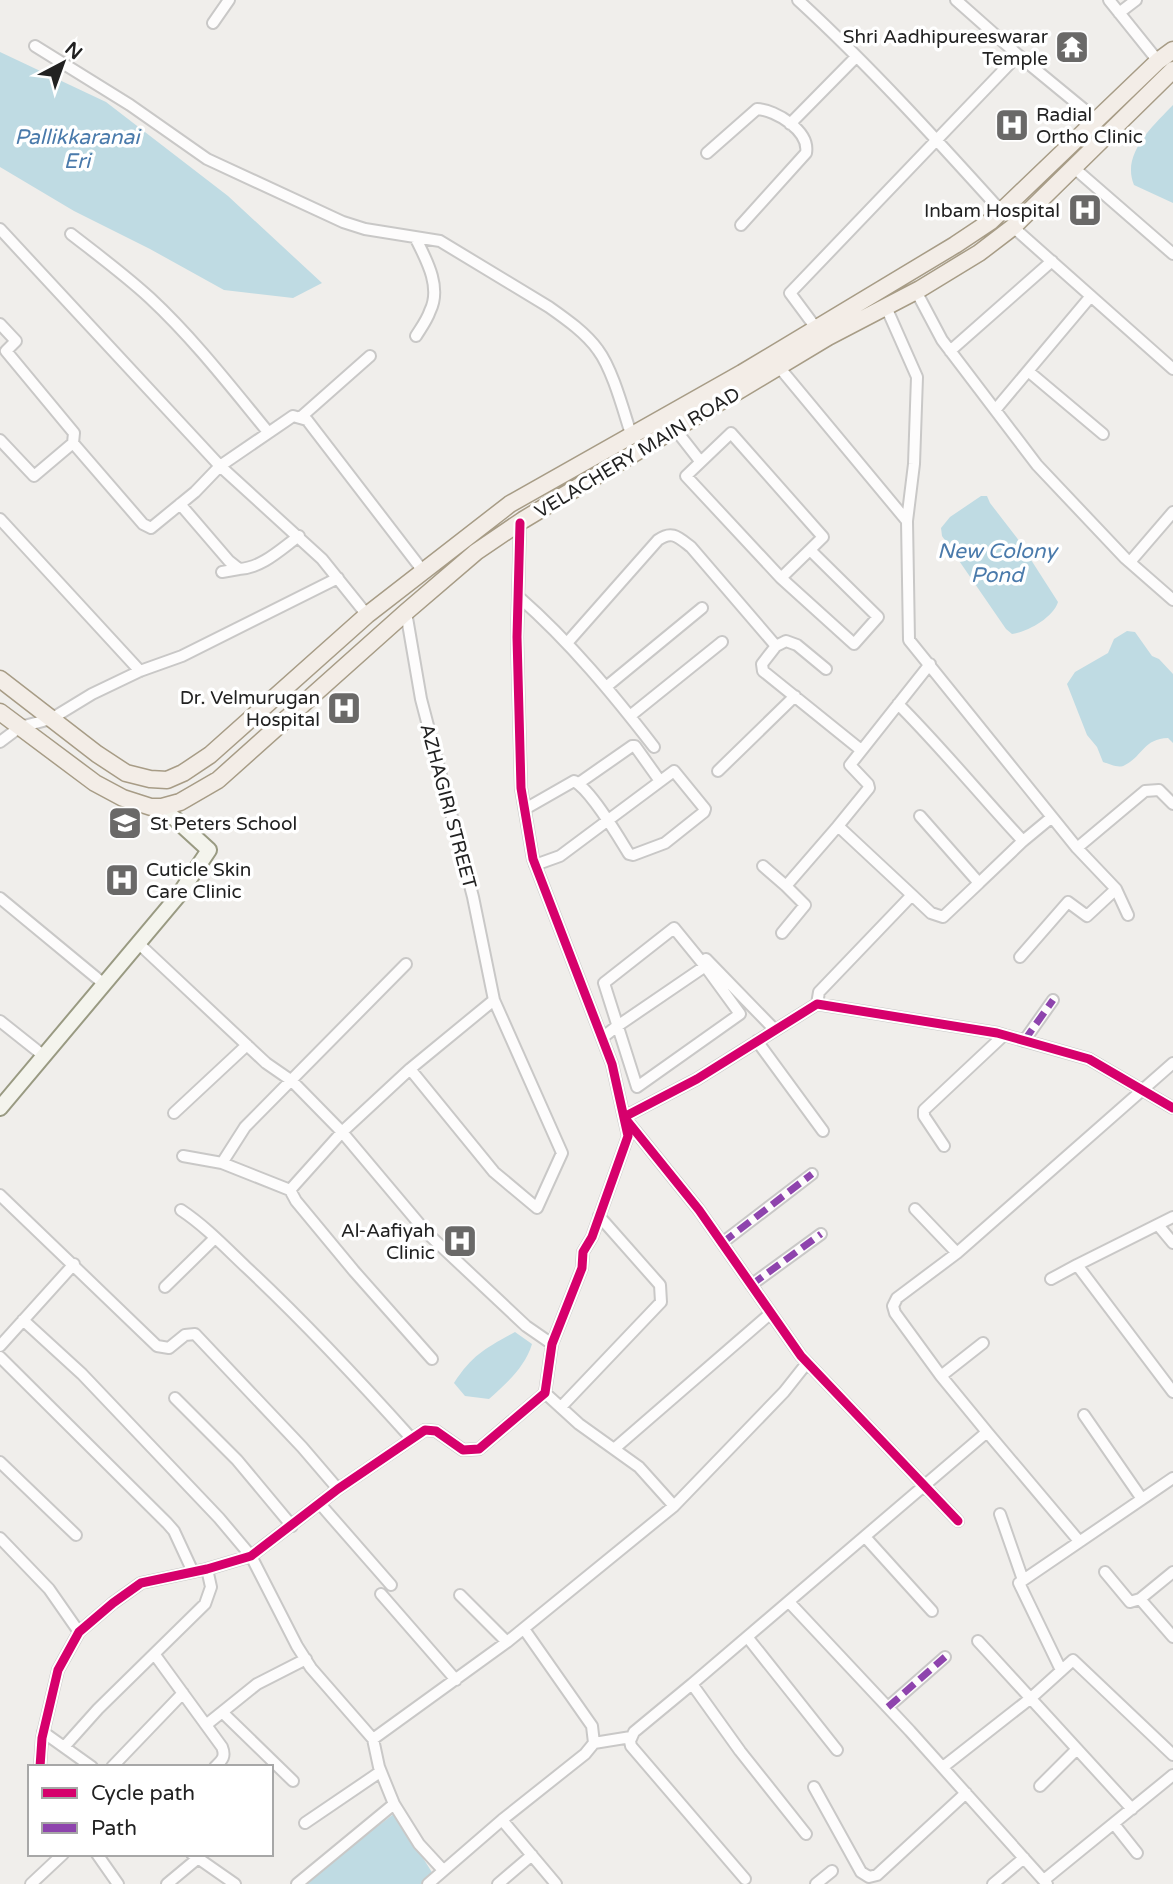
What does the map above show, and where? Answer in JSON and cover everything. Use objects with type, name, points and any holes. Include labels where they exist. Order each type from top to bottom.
[{"type":"main road","name":"VELACHERY MAIN ROAD","points":[[0,679],[126,772],[150,779],[167,780],[210,755],[367,615],[510,504],[632,437],[817,328],[955,245],[1002,212],[1158,61],[1173,50]]},
{"type":"main road","name":"VELACHERY MAIN ROAD","points":[[162,807],[180,802],[218,780],[476,552],[828,337],[916,291],[979,253],[1013,227],[1173,71]]},
{"type":"main road","points":[[0,712],[95,783],[123,798],[150,807],[162,807]]},
{"type":"street","points":[[213,23],[229,0]]},
{"type":"street","points":[[798,0],[938,141],[1002,212]]},
{"type":"street","points":[[956,0],[1097,120]]},
{"type":"street","points":[[1109,0],[1158,61]]},
{"type":"street","points":[[1119,13],[1136,0]]},
{"type":"street","points":[[35,46],[130,105],[207,159],[343,222],[365,229],[440,242],[549,307],[598,351],[607,367],[632,437]]},
{"type":"street","points":[[817,328],[790,293],[1018,55]]},
{"type":"street","points":[[790,124],[856,57]]},
{"type":"street","points":[[707,153],[757,109],[763,109],[790,124],[805,139],[806,153],[741,225]]},
{"type":"street","points":[[1073,167],[1173,254]]},
{"type":"street","points":[[1013,227],[1173,369]]},
{"type":"street","points":[[0,229],[220,466],[299,536],[338,578],[367,615]]},
{"type":"street","points":[[71,234],[153,300],[268,432]]},
{"type":"street","points":[[415,237],[431,270],[433,281],[432,309],[416,336]]},
{"type":"street","points":[[950,351],[1052,261]]},
{"type":"street","points":[[916,291],[950,351],[1037,465],[1130,562],[1173,600]]},
{"type":"street","points":[[996,409],[1091,296]]},
{"type":"street","points":[[886,307],[917,377],[914,464],[907,521],[909,640],[1077,848],[1116,889],[1128,915]]},
{"type":"street","points":[[0,324],[16,341],[6,351],[74,433],[73,443],[34,476],[0,440]]},
{"type":"street","points":[[301,417],[370,356]]},
{"type":"street","points":[[779,367],[907,521]]},
{"type":"street","points":[[1028,371],[1103,433]]},
{"type":"street","points":[[73,443],[143,524],[151,528],[220,466],[293,416],[301,417],[307,420],[423,571]]},
{"type":"street","points":[[676,429],[700,461]]},
{"type":"street","points":[[781,578],[823,537],[731,433],[686,476],[781,578],[854,644],[878,617],[810,550]]},
{"type":"street","points":[[180,504],[239,569]]},
{"type":"street","points":[[1130,562],[1173,512]]},
{"type":"street","points":[[0,519],[140,671]]},
{"type":"street","points":[[40,1765],[43,1732],[58,1670],[79,1632],[119,1598],[141,1583],[207,1569],[251,1556],[321,1505],[338,1489],[425,1430],[432,1429],[463,1450],[474,1451],[545,1393],[552,1344],[582,1268],[583,1252],[592,1237],[628,1136],[612,1064],[535,865],[521,788],[517,637],[520,523]]},
{"type":"street","points":[[566,643],[658,540],[674,534],[691,547],[776,646]]},
{"type":"street","points":[[222,572],[249,569],[260,564],[299,536]]},
{"type":"street","points":[[0,742],[20,727],[51,719],[92,694],[140,671],[182,656],[338,578]]},
{"type":"street","points":[[520,598],[606,687],[654,747]]},
{"type":"street","points":[[606,687],[702,608]]},
{"type":"street","name":"AZHAGIRI STREET","points":[[406,612],[421,699],[473,897],[494,1000],[562,1153],[537,1208],[494,1172],[410,1069]]},
{"type":"street","points":[[826,670],[797,645],[786,641],[776,646],[762,663],[763,671],[861,750]]},
{"type":"street","points":[[630,716],[722,642]]},
{"type":"street","points":[[786,886],[869,788],[850,765],[930,664]]},
{"type":"street","points":[[718,771],[794,696]]},
{"type":"street","points":[[898,704],[1023,841]]},
{"type":"street","points":[[579,783],[632,746],[635,746],[660,781]]},
{"type":"street","points":[[525,809],[574,781],[579,783],[608,821],[629,854],[632,855],[665,843],[704,812],[704,807],[674,771],[608,821],[560,856],[535,865]]},
{"type":"street","points":[[1077,848],[1145,791],[1159,790],[1173,804]]},
{"type":"street","points":[[0,1108],[178,895],[209,850],[162,807]]},
{"type":"street","points":[[919,816],[979,883]]},
{"type":"street","points":[[838,825],[931,913],[943,917],[1052,817]]},
{"type":"street","points":[[763,866],[805,903],[782,933]]},
{"type":"street","points":[[1020,957],[1068,901],[1087,916],[1116,889]]},
{"type":"street","points":[[817,1004],[820,992],[912,895]]},
{"type":"street","points":[[0,898],[104,984]]},
{"type":"street","points":[[638,1087],[616,1027],[604,983],[674,928],[705,963],[775,1030]]},
{"type":"street","points":[[138,943],[266,1063],[292,1081],[342,1132],[427,1233],[526,1326],[552,1344]]},
{"type":"street","points":[[602,1038],[705,963]]},
{"type":"street","points":[[619,1097],[638,1087],[740,1014],[705,963]]},
{"type":"street","points":[[222,1163],[245,1127],[406,964]]},
{"type":"street","points":[[290,1190],[342,1132],[410,1069],[494,1000]]},
{"type":"street","points":[[1024,1041],[1053,1000]]},
{"type":"street","points":[[624,1116],[697,1079],[817,1004],[1004,1035],[1089,1059],[1173,1108]]},
{"type":"street","points":[[0,1021],[44,1056]]},
{"type":"street","points":[[944,1146],[924,1116],[924,1110],[1004,1035]]},
{"type":"street","points":[[757,1041],[823,1131]]},
{"type":"street","points":[[174,1113],[247,1045]]},
{"type":"street","points":[[1079,1542],[941,1376],[895,1313],[893,1306],[897,1298],[957,1253],[1173,1063]]},
{"type":"street","points":[[624,1116],[699,1210],[807,1363],[958,1521]]},
{"type":"street","points":[[183,1156],[222,1163],[290,1190],[354,1271],[432,1359]]},
{"type":"street","points":[[722,1243],[812,1174]]},
{"type":"street","points":[[0,1195],[158,1346],[169,1348],[185,1335],[195,1334],[338,1489]]},
{"type":"street","points":[[915,1209],[957,1253]]},
{"type":"street","points":[[181,1210],[215,1238],[330,1349],[411,1438]]},
{"type":"street","points":[[561,1407],[661,1302],[660,1285],[599,1216]]},
{"type":"street","points":[[1051,1279],[1173,1217]]},
{"type":"street","points":[[1158,1225],[1173,1244]]},
{"type":"street","points":[[751,1285],[821,1234]]},
{"type":"street","points":[[165,1287],[215,1238]]},
{"type":"street","points":[[0,1346],[74,1264]]},
{"type":"street","points":[[1077,1265],[1173,1392]]},
{"type":"street","points":[[614,1449],[771,1314]]},
{"type":"street","points":[[23,1320],[91,1384],[251,1556],[297,1646],[326,1686],[373,1740],[380,1772],[394,1804],[419,1843],[443,1870]]},
{"type":"street","points":[[941,1376],[983,1343]]},
{"type":"street","points":[[0,1357],[167,1523],[181,1545],[192,1572]]},
{"type":"street","points":[[373,1740],[524,1629],[674,1506],[784,1392],[807,1363]]},
{"type":"street","points":[[545,1393],[639,1467],[674,1506]]},
{"type":"street","points":[[175,1398],[237,1460],[292,1526]]},
{"type":"street","points":[[1084,1416],[1142,1499]]},
{"type":"street","points":[[428,1884],[585,1754],[594,1743],[631,1737],[987,1432]]},
{"type":"street","points":[[0,1462],[76,1535]]},
{"type":"street","points":[[1061,1670],[1018,1583],[1173,1478]]},
{"type":"street","points":[[321,1505],[391,1585]]},
{"type":"street","points":[[1000,1514],[1023,1580]]},
{"type":"street","points":[[0,1538],[49,1589],[79,1632]]},
{"type":"street","points":[[866,1538],[932,1611]]},
{"type":"street","points":[[64,1747],[98,1709],[205,1604],[211,1587],[207,1569]]},
{"type":"street","points":[[1105,1572],[1130,1602],[1140,1599],[1173,1572]]},
{"type":"street","points":[[381,1594],[456,1680]]},
{"type":"street","points":[[460,1595],[507,1642]]},
{"type":"street","points":[[1140,1599],[1173,1637]]},
{"type":"street","points":[[789,1602],[943,1767],[1045,1882],[1173,1775]]},
{"type":"street","points":[[524,1629],[592,1726],[594,1743]]},
{"type":"street","points":[[748,1638],[837,1750]]},
{"type":"street","points":[[978,1642],[1132,1809]]},
{"type":"street","points":[[155,1655],[225,1753],[217,1765]]},
{"type":"street","points":[[888,1707],[945,1657]]},
{"type":"street","points":[[206,1725],[257,1684],[306,1659]]},
{"type":"street","points":[[943,1767],[1031,1698],[1073,1660],[1173,1755]]},
{"type":"street","points":[[692,1685],[740,1751],[806,1833]]},
{"type":"street","points":[[114,1765],[183,1693]]},
{"type":"street","points":[[222,1712],[293,1781]]},
{"type":"street","points":[[43,1732],[89,1765]]},
{"type":"street","points":[[631,1737],[632,1751],[745,1879]]},
{"type":"street","points":[[1040,1786],[1077,1749]]},
{"type":"street","points":[[305,1823],[380,1772]]},
{"type":"street","points":[[814,1787],[861,1872],[869,1877],[877,1875],[966,1793]]},
{"type":"street","points":[[297,1884],[394,1804]]},
{"type":"street","points":[[502,1820],[556,1884]]},
{"type":"street","points":[[1114,1824],[1137,1853]]},
{"type":"street","points":[[498,1884],[531,1855]]},
{"type":"street","points":[[31,1884],[61,1856]]},
{"type":"street","points":[[98,1856],[118,1884]]},
{"type":"street","points":[[167,1884],[194,1856],[235,1884]]},
{"type":"street","points":[[993,1884],[1024,1858]]},
{"type":"street","points":[[816,1884],[832,1871]]},
{"type":"water","name":"Pallikkaranai Eri","points":[[0,52],[106,102],[228,196],[322,283],[293,298],[224,290],[74,211],[0,167]]},
{"type":"water","points":[[1173,105],[1173,203],[1134,185],[1131,174],[1135,152],[1141,141]]},
{"type":"water","name":"New Colony Pond","points":[[981,496],[987,496],[1058,602],[1045,619],[1018,633],[1012,634],[1006,629],[942,536],[941,528],[950,517]]},
{"type":"water","points":[[1127,631],[1135,632],[1152,656],[1159,659],[1173,674],[1173,743],[1168,738],[1153,741],[1131,761],[1117,766],[1103,762],[1097,747],[1087,735],[1067,684],[1075,672],[1108,653],[1114,639]]},
{"type":"water","points":[[515,1332],[532,1344],[520,1367],[489,1399],[465,1396],[454,1383],[467,1365]]},
{"type":"water","points":[[395,1813],[433,1874],[424,1884],[301,1884]]},
{"type":"marked path","points":[[1024,1041],[1053,1000]]},
{"type":"marked path","points":[[722,1243],[812,1174]]},
{"type":"marked path","points":[[751,1285],[821,1234]]},
{"type":"marked path","points":[[888,1707],[945,1657]]},
{"type":"cycle path","points":[[40,1765],[42,1738],[58,1670],[79,1632],[113,1603],[141,1583],[207,1569],[251,1556],[338,1489],[425,1430],[436,1431],[463,1450],[479,1449],[545,1393],[552,1344],[582,1268],[583,1252],[592,1237],[628,1136],[612,1064],[533,859],[521,788],[517,637],[520,523]]},
{"type":"cycle path","points":[[958,1521],[801,1356],[699,1210],[624,1117],[697,1079],[817,1004],[997,1033],[1089,1059],[1173,1108]]},
{"type":"place","name":"Shri Aadhipureeswarar Temple","points":[[1072,47]]},
{"type":"place","name":"Radial Ortho Clinic","points":[[1012,125]]},
{"type":"place","name":"Inbam Hospital","points":[[1085,210]]},
{"type":"place","name":"Dr. Velmurugan Hospital","points":[[344,708]]},
{"type":"place","name":"St Peters School","points":[[125,823]]},
{"type":"place","name":"Cuticle Skin Care Clinic","points":[[122,880]]},
{"type":"place","name":"Al-Aafiyah Clinic","points":[[460,1241]]}]
